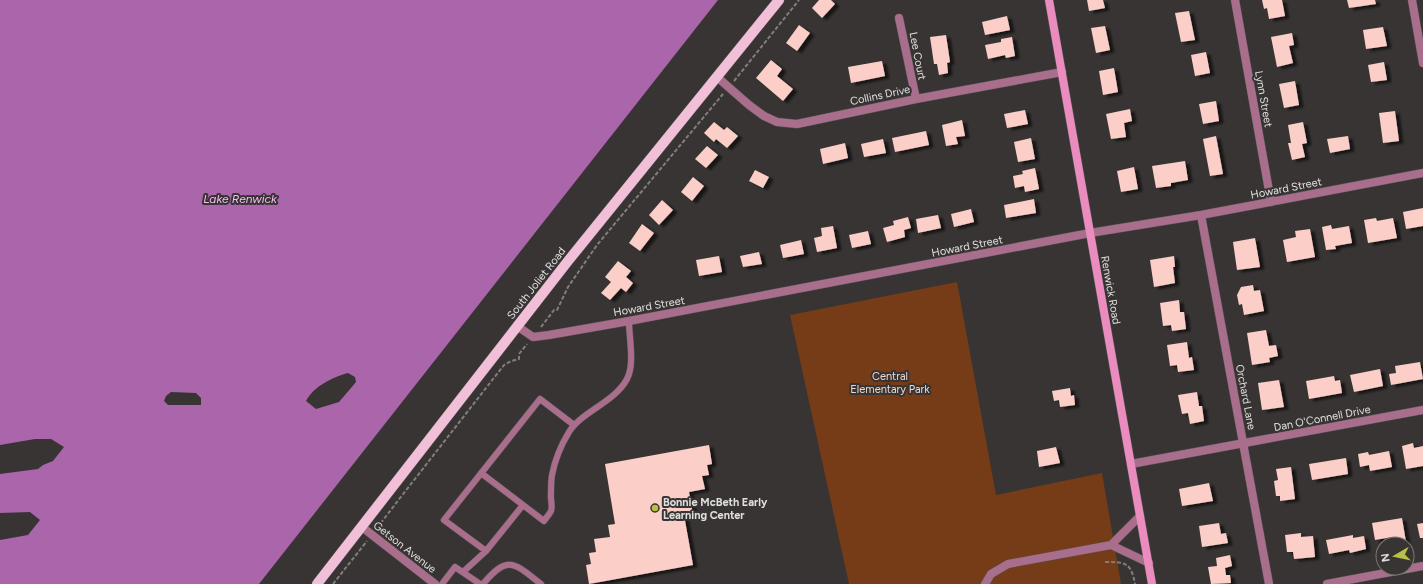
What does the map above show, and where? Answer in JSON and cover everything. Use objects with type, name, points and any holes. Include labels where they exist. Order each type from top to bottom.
[{"type":"main road","name":"South Joliet Road","points":[[317,584],[568,261],[779,0]]},
{"type":"street","name":"Renwick Road","points":[[1049,0],[1152,584]]},
{"type":"street","name":"Lynn Street","points":[[1235,0],[1271,202]]},
{"type":"street","points":[[1412,0],[1423,63]]},
{"type":"street","name":"Lee Court","points":[[899,18],[916,99]]},
{"type":"street","name":"Collins Drive","points":[[717,77],[764,116],[776,122],[797,124],[916,99],[1062,72]]},
{"type":"street","name":"Howard Street","points":[[518,326],[533,337],[629,321],[1423,173]]},
{"type":"street","name":"Orchard Lane","points":[[1201,215],[1269,584]]},
{"type":"street","name":"Dan O'Connell Drive","points":[[1131,464],[1423,410]]},
{"type":"street","points":[[985,584],[991,574],[1008,564],[1111,545],[1140,516]]},
{"type":"street","name":"Getson Avenue","points":[[362,527],[435,584]]},
{"type":"street","points":[[1111,545],[1148,563]]},
{"type":"street","points":[[1327,584],[1423,566]]},
{"type":"lane","points":[[481,473],[544,521],[551,510],[552,474],[559,451],[570,430],[574,425],[622,387],[628,378],[631,365],[629,321]]},
{"type":"lane","points":[[486,551],[444,520],[540,399],[574,425]]},
{"type":"lane","points":[[463,572],[486,551],[523,505]]},
{"type":"lane","points":[[442,584],[456,567],[482,584],[501,566],[511,565],[515,565],[520,568],[541,584]]},
{"type":"path","points":[[736,78],[800,0]]},
{"type":"path","points":[[554,310],[557,310],[568,287],[597,245],[719,98]]},
{"type":"path","points":[[382,522],[504,365],[519,359],[519,354]]},
{"type":"path","points":[[333,584],[363,546]]},
{"type":"path","points":[[1105,562],[1116,562],[1129,566],[1132,571],[1135,584]]},
{"type":"green space","name":"Central Elementary Park","points":[[957,282],[996,495],[1102,473],[1121,584],[849,584],[790,315]]},
{"type":"water","name":"Lake Renwick","points":[[0,0],[718,0],[259,584],[0,584],[0,540],[28,535],[40,520],[30,512],[0,513],[0,474],[38,469],[53,461],[64,447],[51,439],[35,439],[0,445]],"holes":[[[348,373],[355,377],[356,382],[339,402],[316,409],[306,401],[309,396],[324,383]],[[171,392],[196,393],[201,398],[201,405],[168,405],[164,401],[166,396]]]},
{"type":"building","points":[[819,0],[831,0],[835,4],[822,18],[812,8]]},
{"type":"building","points":[[1087,0],[1103,0],[1105,8],[1089,11]]},
{"type":"building","points":[[1262,0],[1282,0],[1285,16],[1269,19],[1267,8],[1264,9]]},
{"type":"building","points":[[1347,0],[1375,0],[1376,4],[1349,8]]},
{"type":"building","points":[[1189,11],[1195,40],[1181,42],[1175,13]]},
{"type":"building","points":[[1007,16],[1010,30],[985,35],[982,22]]},
{"type":"building","points":[[799,25],[810,33],[797,51],[786,43]]},
{"type":"building","points":[[1105,26],[1110,50],[1096,53],[1091,28]]},
{"type":"building","points":[[1383,27],[1387,46],[1366,49],[1363,30]]},
{"type":"building","points":[[1292,33],[1294,45],[1289,46],[1293,63],[1277,67],[1271,37]]},
{"type":"building","points":[[946,35],[950,62],[947,63],[948,73],[939,75],[937,64],[934,64],[930,37]]},
{"type":"building","points":[[1012,37],[1015,56],[1006,58],[1005,55],[988,59],[985,45],[1001,42],[1001,39]]},
{"type":"building","points":[[1206,52],[1210,73],[1195,76],[1191,55]]},
{"type":"building","points":[[771,60],[782,69],[777,76],[793,89],[783,101],[756,78]]},
{"type":"building","points":[[882,61],[885,76],[851,83],[848,67]]},
{"type":"building","points":[[1384,62],[1387,80],[1371,82],[1368,65]]},
{"type":"building","points":[[1114,68],[1118,92],[1103,95],[1099,71]]},
{"type":"building","points":[[1295,81],[1299,105],[1284,108],[1279,84]]},
{"type":"building","points":[[1216,101],[1219,121],[1203,124],[1199,104]]},
{"type":"building","points":[[1130,109],[1132,121],[1124,123],[1126,137],[1111,139],[1106,114]]},
{"type":"building","points":[[1025,110],[1028,124],[1007,128],[1004,114]]},
{"type":"building","points":[[1395,111],[1399,141],[1383,143],[1379,113]]},
{"type":"building","points":[[962,120],[965,136],[956,137],[958,144],[946,146],[942,125]]},
{"type":"building","points":[[714,122],[724,130],[727,127],[738,136],[727,148],[716,139],[714,142],[704,133]]},
{"type":"building","points":[[1303,122],[1307,143],[1302,144],[1305,157],[1292,160],[1288,143],[1291,143],[1288,125]]},
{"type":"building","points":[[926,131],[929,145],[895,152],[892,138]]},
{"type":"building","points":[[1216,136],[1223,174],[1210,176],[1203,139]]},
{"type":"building","points":[[1348,136],[1350,149],[1330,153],[1327,139]]},
{"type":"building","points":[[1031,138],[1035,159],[1018,162],[1014,142]]},
{"type":"building","points":[[883,139],[886,153],[864,157],[861,144]]},
{"type":"building","points":[[845,143],[848,158],[823,164],[820,149]]},
{"type":"building","points":[[707,146],[718,155],[706,168],[695,159]]},
{"type":"building","points":[[1185,161],[1188,180],[1171,183],[1171,186],[1156,188],[1152,166]]},
{"type":"building","points":[[1134,167],[1138,189],[1121,192],[1117,171]]},
{"type":"building","points":[[1035,168],[1039,189],[1025,192],[1024,186],[1015,188],[1013,176],[1023,174],[1022,171]]},
{"type":"building","points":[[755,170],[769,177],[763,188],[749,181]]},
{"type":"building","points":[[693,177],[704,186],[692,201],[681,192]]},
{"type":"building","points":[[1034,199],[1036,213],[1006,218],[1004,205]]},
{"type":"building","points":[[662,200],[673,210],[659,225],[649,215]]},
{"type":"building","points":[[1423,208],[1423,226],[1406,229],[1403,212]]},
{"type":"building","points":[[971,209],[974,222],[954,227],[951,214]]},
{"type":"building","points":[[938,215],[941,228],[918,233],[916,219]]},
{"type":"building","points":[[908,217],[911,228],[904,230],[905,237],[887,242],[883,228],[894,225],[893,221]]},
{"type":"building","points":[[1376,218],[1377,221],[1393,218],[1397,238],[1368,243],[1364,220]]},
{"type":"building","points":[[642,224],[654,233],[640,251],[629,243]]},
{"type":"building","points":[[1331,225],[1332,229],[1349,226],[1352,243],[1335,246],[1336,249],[1326,250],[1322,227]]},
{"type":"building","points":[[833,226],[837,248],[817,252],[814,238],[822,236],[821,228]]},
{"type":"building","points":[[1310,229],[1315,257],[1287,262],[1283,240],[1296,237],[1295,231]]},
{"type":"building","points":[[868,231],[871,244],[852,248],[849,235]]},
{"type":"building","points":[[1255,238],[1260,267],[1237,270],[1233,242]]},
{"type":"building","points":[[801,240],[804,254],[783,258],[780,245]]},
{"type":"building","points":[[759,252],[762,264],[743,267],[740,256]]},
{"type":"building","points":[[719,256],[722,272],[699,276],[696,260]]},
{"type":"building","points":[[1174,256],[1175,267],[1173,267],[1175,283],[1154,287],[1150,260]]},
{"type":"building","points":[[618,261],[631,271],[626,277],[633,283],[626,292],[621,288],[610,300],[601,293],[611,282],[605,277]]},
{"type":"building","points":[[1253,285],[1254,291],[1260,290],[1264,311],[1244,315],[1242,304],[1239,305],[1237,295],[1241,287]]},
{"type":"building","points":[[1179,300],[1180,312],[1184,312],[1186,329],[1172,331],[1171,325],[1163,326],[1160,303]]},
{"type":"building","points":[[1266,330],[1269,346],[1276,345],[1278,356],[1269,358],[1270,362],[1252,365],[1247,333]]},
{"type":"building","points":[[1187,342],[1189,358],[1192,357],[1194,370],[1178,372],[1177,365],[1170,366],[1167,345]]},
{"type":"building","points":[[1420,362],[1423,379],[1391,385],[1389,374],[1396,373],[1395,366]]},
{"type":"building","points":[[1380,369],[1383,386],[1354,392],[1350,375]]},
{"type":"building","points":[[1334,376],[1335,381],[1340,380],[1342,393],[1309,399],[1306,381]]},
{"type":"building","points":[[1279,380],[1284,407],[1262,410],[1258,383]]},
{"type":"building","points":[[1070,388],[1071,396],[1074,395],[1075,405],[1060,407],[1059,400],[1054,401],[1052,391]]},
{"type":"building","points":[[1197,392],[1199,406],[1202,406],[1204,421],[1190,424],[1188,413],[1182,414],[1178,395]]},
{"type":"building","points":[[1413,443],[1414,448],[1423,446],[1423,466],[1406,469],[1402,446]]},
{"type":"building","name":"Bonnie McBeth Early Learning Center","points":[[709,445],[712,464],[707,465],[709,475],[702,476],[705,489],[689,492],[693,514],[684,515],[693,565],[589,584],[586,565],[591,564],[589,553],[596,552],[594,539],[610,537],[608,525],[615,524],[605,464]]},
{"type":"building","points":[[1056,447],[1060,463],[1039,467],[1037,451]]},
{"type":"building","points":[[1389,451],[1392,467],[1370,471],[1369,465],[1360,467],[1358,454],[1368,452],[1369,455]]},
{"type":"building","points":[[1346,458],[1348,474],[1312,480],[1309,464]]},
{"type":"building","points":[[1291,467],[1295,499],[1280,501],[1280,496],[1276,496],[1274,481],[1278,480],[1276,469]]},
{"type":"building","points":[[1209,483],[1213,501],[1182,506],[1179,489]]},
{"type":"building","points":[[1402,518],[1405,536],[1375,536],[1375,540],[1372,523]]},
{"type":"building","points":[[1219,523],[1221,534],[1226,533],[1228,543],[1202,547],[1199,526]]},
{"type":"building","points":[[1423,523],[1423,538],[1420,538],[1417,524]]},
{"type":"building","points":[[1301,533],[1301,537],[1313,536],[1315,557],[1294,559],[1293,552],[1287,552],[1285,535]]},
{"type":"building","points":[[1353,535],[1353,538],[1364,536],[1366,549],[1350,553],[1349,550],[1329,554],[1326,540]]},
{"type":"building","points":[[1230,555],[1232,566],[1225,568],[1226,575],[1230,575],[1231,583],[1211,584],[1208,567],[1217,566],[1216,558]]},
{"type":"place","name":"Bonnie McBeth Early Learning Center","points":[[655,508]]}]
